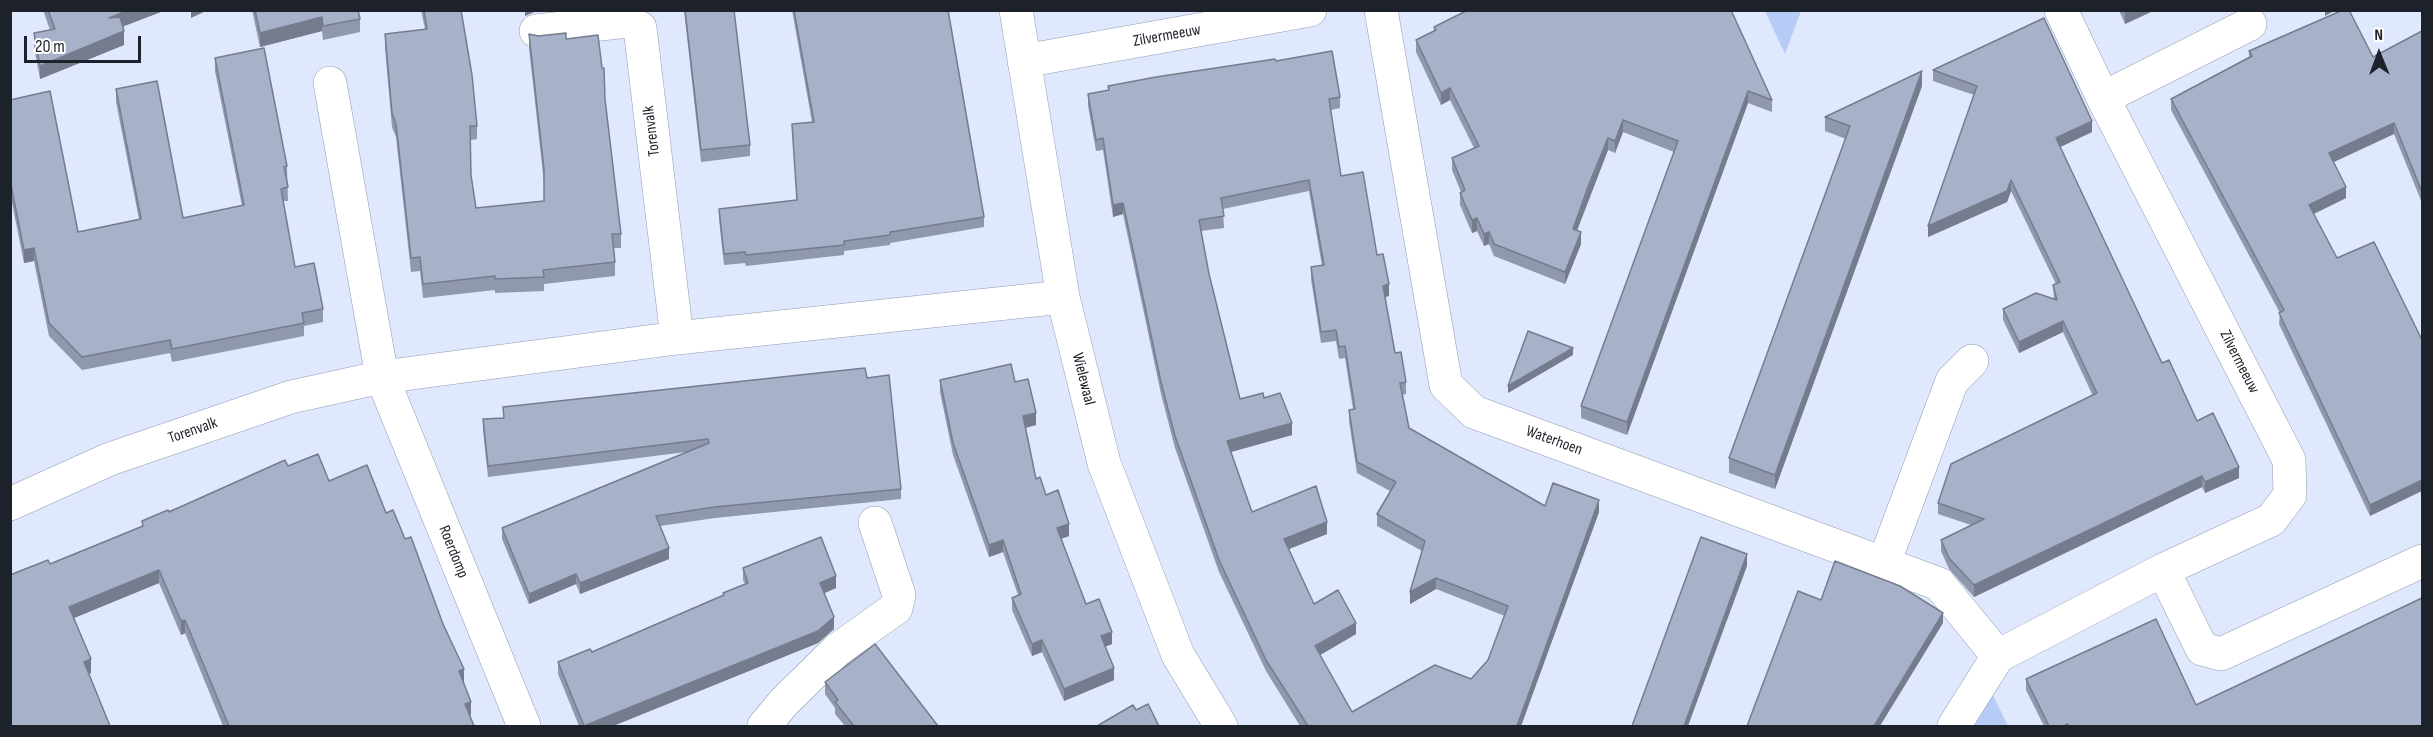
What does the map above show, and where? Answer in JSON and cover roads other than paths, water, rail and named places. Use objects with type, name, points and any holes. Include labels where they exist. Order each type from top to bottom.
[{"type":"street","name":"Wielewaal","points":[[1016,10],[1063,297],[1104,463],[1178,655],[1221,726]]},
{"type":"street","name":"Zilvermeeuw","points":[[1024,61],[1310,10]]},
{"type":"street","name":"Waterhoen","points":[[1381,10],[1446,385],[1474,412],[1939,584],[1998,656]]},
{"type":"street","name":"Zilvermeeuw","points":[[1998,656],[2163,570],[2271,520],[2290,495],[2289,460],[2103,98],[2061,10]]},
{"type":"street","name":"Torenvalk","points":[[536,31],[628,21],[640,28],[676,338]]},
{"type":"street","points":[[2103,98],[2250,24]]},
{"type":"street","points":[[330,83],[382,377]]},
{"type":"street","name":"Torenvalk","points":[[10,504],[110,459],[291,397],[382,377],[676,338],[1063,297]]},
{"type":"street","points":[[1884,563],[1952,381],[1972,361]]},
{"type":"street","name":"Roerdomp","points":[[382,377],[524,726]]},
{"type":"street","points":[[764,726],[784,702],[837,650],[896,608],[900,595],[875,523]]},
{"type":"street","points":[[2163,570],[2202,650],[2221,654],[2422,561]]},
{"type":"street","points":[[1954,726],[1998,656]]}]
